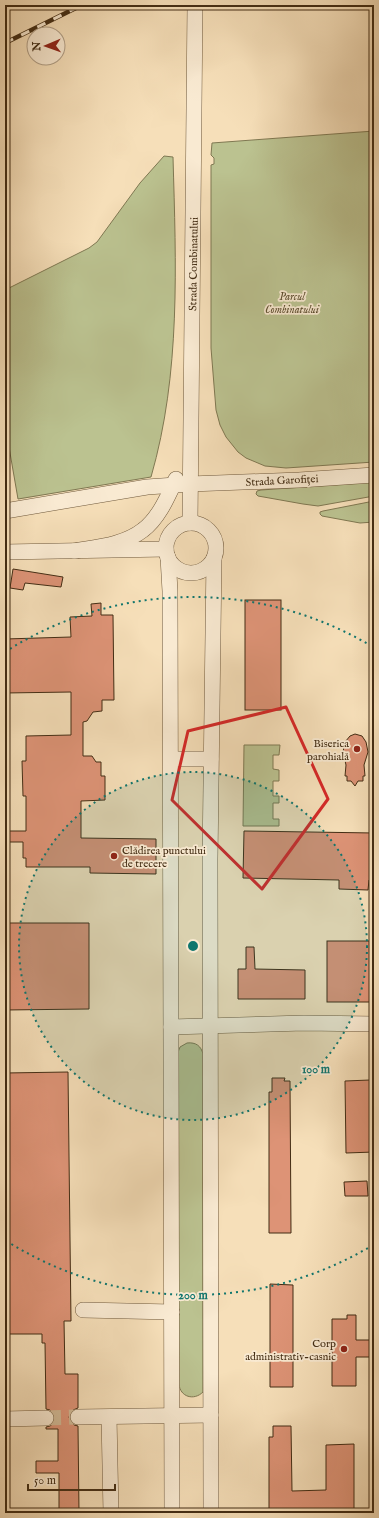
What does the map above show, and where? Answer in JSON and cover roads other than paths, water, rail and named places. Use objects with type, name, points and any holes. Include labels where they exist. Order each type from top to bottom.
[{"type":"street","name":"Strada Combinatului","points":[[190,523],[195,5]]},
{"type":"street","points":[[74,551],[115,543],[143,530],[158,514],[174,485],[190,449]]},
{"type":"street","name":"Strada Garofiței","points":[[5,511],[147,487],[374,475]]},
{"type":"street","points":[[172,1513],[172,839],[170,591],[167,542],[175,529],[190,523],[204,526],[210,531],[216,544],[214,558],[210,839],[211,1513]]},
{"type":"street","points":[[5,552],[74,551],[167,553]]},
{"type":"street","points":[[167,553],[177,569],[183,572],[191,573],[205,569],[211,564],[214,558]]},
{"type":"street","points":[[171,759],[211,759]]},
{"type":"street","points":[[171,1027],[304,1023],[374,1024]]},
{"type":"street","points":[[83,1310],[172,1312]]},
{"type":"street","points":[[78,1417],[212,1415]]},
{"type":"street","points":[[109,1417],[111,1513]]},
{"type":"street","points":[[5,1419],[46,1418]]},
{"type":"tunnel","points":[[46,1418],[78,1417]]},
{"type":"railway","points":[[5,43],[82,5]]},
{"type":"place","name":"Biserica parohială","points":[[357,749]]},
{"type":"place","name":"Clădirea punctului de trecere","points":[[114,856]]},
{"type":"place","name":"Corp administrativ-casnic","points":[[344,1349]]},
{"type":"park label","name":"Parcul Combinatului","points":[[292,302]]}]
